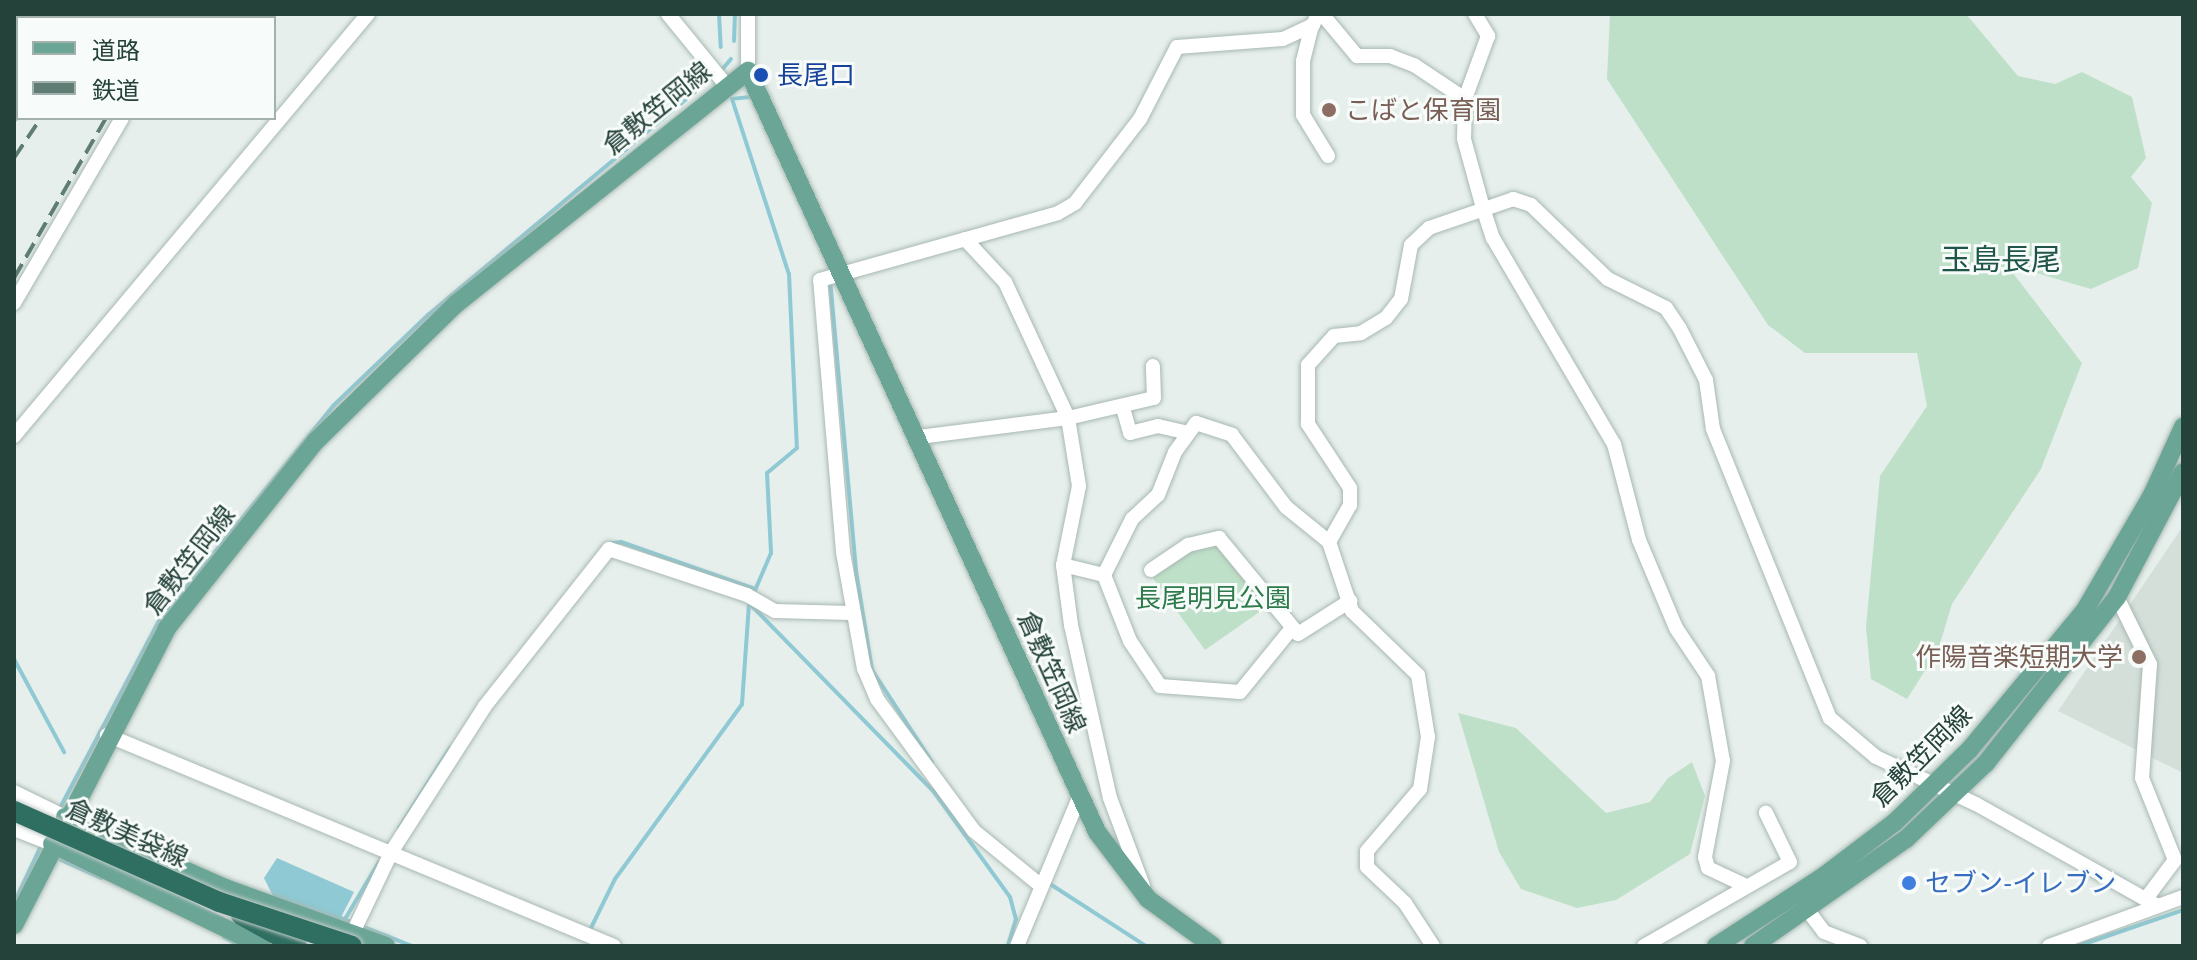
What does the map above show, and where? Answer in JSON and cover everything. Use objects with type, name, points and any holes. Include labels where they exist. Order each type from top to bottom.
[{"type":"highway","name":"倉敷美袋線","points":[[14,811],[219,902]]},
{"type":"highway","points":[[219,902],[353,934]]},
{"type":"highway","points":[[219,902],[297,946]]},
{"type":"highway","points":[[219,902],[319,946]]},
{"type":"main road","name":"倉敷笠岡線","points":[[14,925],[107,735],[167,628],[346,408],[456,304],[721,78],[748,71],[835,274],[919,437],[1079,798],[1121,869],[1148,899],[1213,946]]},
{"type":"main road","name":"倉敷笠岡線","points":[[1716,946],[1797,897],[1935,785],[2085,610],[2152,495],[2183,427]]},
{"type":"main road","name":"倉敷笠岡線","points":[[1753,946],[1809,912],[1956,795],[2117,597],[2183,472]]},
{"type":"main road","points":[[65,817],[225,888],[386,946]]},
{"type":"main road","points":[[52,844],[262,946]]},
{"type":"street","points":[[14,436],[368,14]]},
{"type":"street","points":[[668,14],[721,78]]},
{"type":"street","points":[[748,14],[748,71]]},
{"type":"street","points":[[1475,14],[1488,36],[1465,99],[1464,139],[1483,208],[1493,238],[1614,444],[1639,540],[1676,628],[1708,676],[1723,761],[1705,857],[1708,868],[1746,886]]},
{"type":"street","points":[[1318,18],[1357,56],[1390,56],[1414,65],[1465,99]]},
{"type":"street","points":[[1318,18],[1303,61],[1303,115],[1328,156]]},
{"type":"street","points":[[1040,885],[974,831],[864,669],[851,611],[835,274],[1045,219],[1075,203],[1140,119],[1148,93],[1177,47],[1283,39],[1318,18]]},
{"type":"street","points":[[14,303],[121,120]]},
{"type":"street","points":[[1329,542],[1350,505],[1350,488],[1308,424],[1308,365],[1334,336],[1361,333],[1386,318],[1401,299],[1411,245],[1429,228],[1513,199],[1531,205],[1608,279],[1666,308],[1706,380],[1713,429],[1808,672],[1830,718],[1876,757],[1956,795],[2152,900]]},
{"type":"street","points":[[965,239],[1005,282],[1068,418],[1079,486],[1063,565],[1087,710],[1148,899]]},
{"type":"street","points":[[919,437],[1123,408],[1154,398],[1153,366]]},
{"type":"street","points":[[1123,408],[1130,433],[1158,426],[1185,432]]},
{"type":"street","points":[[1292,628],[1240,692],[1160,686],[1130,641],[1104,575],[1132,519],[1158,495],[1185,432],[1196,423],[1232,435],[1286,507],[1329,542],[1352,611],[1410,660],[1418,675],[1428,762],[1407,810],[1367,851],[1367,867],[1405,903],[1433,946]]},
{"type":"street","points":[[1151,570],[1188,545],[1219,538],[1292,628],[1303,634],[1350,601]]},
{"type":"street","points":[[353,934],[392,851],[485,706],[609,549],[796,614],[851,611],[867,605]]},
{"type":"street","points":[[1063,565],[1104,575]]},
{"type":"street","points":[[2117,597],[2150,664],[2142,778],[2175,860],[2152,900]]},
{"type":"street","points":[[107,735],[392,851],[614,946]]},
{"type":"street","points":[[14,792],[65,817]]},
{"type":"street","points":[[1017,946],[1046,869],[1079,798]]},
{"type":"street","points":[[1644,946],[1792,860],[1766,813]]},
{"type":"street","points":[[14,829],[52,844]]},
{"type":"street","points":[[2049,946],[2152,900],[2183,897]]},
{"type":"street","points":[[1809,912],[1824,932],[1860,946]]},
{"type":"shaded area","name":"作陽音楽短期大学","points":[[2183,526],[2183,773],[2058,711]]},
{"type":"green space","points":[[1610,14],[1966,14],[2018,76],[2055,84],[2082,72],[2132,97],[2146,158],[2131,177],[2152,203],[2138,268],[2091,289],[2006,264],[2082,363],[2041,469],[1952,604],[1938,650],[1907,699],[1871,679],[1866,627],[1880,476],[1927,406],[1917,353],[1805,353],[1768,325],[1607,79]]},
{"type":"green space","name":"長尾明見公園","points":[[1217,544],[1268,606],[1205,650],[1150,574],[1193,548]]},
{"type":"green space","points":[[1458,713],[1516,728],[1606,813],[1650,802],[1668,778],[1692,762],[1705,796],[1690,854],[1616,900],[1577,908],[1521,889],[1499,852]]},
{"type":"water","points":[[277,858],[354,892],[339,921],[273,896],[264,878]]},
{"type":"waterway","points":[[719,14],[721,47]]},
{"type":"waterway","points":[[734,41],[735,14]]},
{"type":"waterway","points":[[720,72],[731,59]]},
{"type":"waterway","points":[[61,806],[159,621],[333,406],[428,315],[713,77]]},
{"type":"waterway","points":[[750,97],[732,99],[789,274],[797,448],[767,473],[771,553],[753,595]]},
{"type":"waterway","points":[[830,279],[856,571],[872,670],[932,762]]},
{"type":"waterway","points":[[606,544],[621,542],[755,589]]},
{"type":"waterway","points":[[749,603],[934,792],[1010,897],[1016,919],[1008,946]]},
{"type":"waterway","points":[[589,932],[615,879],[742,704],[749,604]]},
{"type":"waterway","points":[[14,659],[64,752]]},
{"type":"waterway","points":[[399,828],[450,748]]},
{"type":"waterway","points":[[14,903],[41,846]]},
{"type":"waterway","points":[[61,860],[101,878]]},
{"type":"waterway","points":[[345,919],[379,862]]},
{"type":"waterway","points":[[1047,882],[1146,946]]},
{"type":"waterway","points":[[2078,946],[2183,910]]},
{"type":"waterway","points":[[336,916],[412,946]]},
{"type":"waterway","points":[[224,937],[240,946]]},
{"type":"railway","points":[[14,158],[40,120]]},
{"type":"railway","points":[[14,278],[105,120]]},
{"type":"place","name":"長尾口","points":[[761,75]]},
{"type":"place","name":"こばと保育園","points":[[1329,110]]},
{"type":"place","name":"作陽音楽短期大学","points":[[2139,657]]},
{"type":"place","name":"セブン-イレブン","points":[[1909,883]]},
{"type":"district","name":"玉島長尾","points":[[2001,259]]}]
